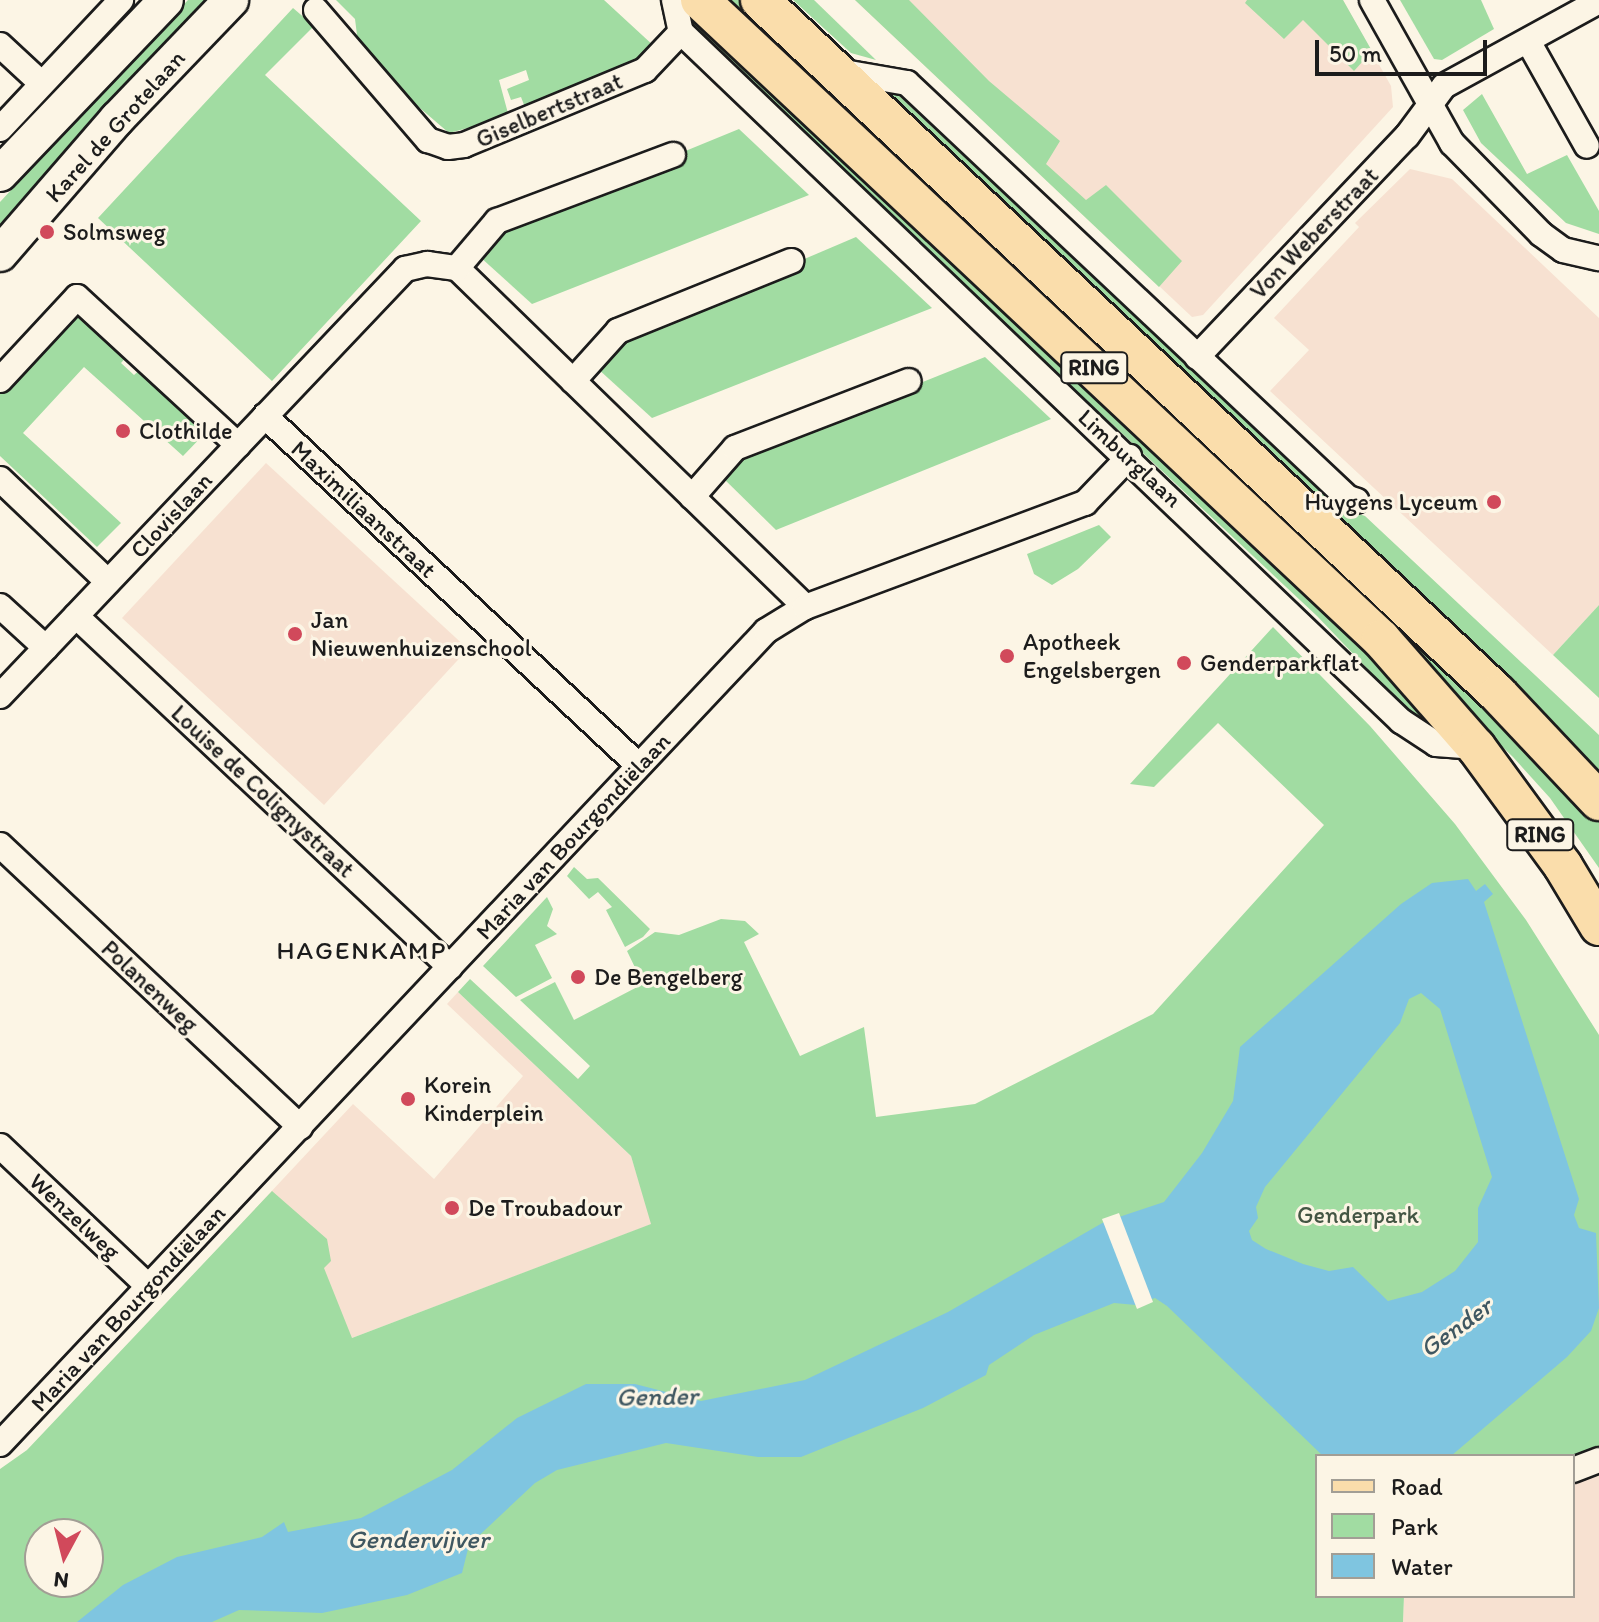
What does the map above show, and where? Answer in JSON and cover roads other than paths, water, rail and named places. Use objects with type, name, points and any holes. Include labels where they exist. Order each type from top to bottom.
[{"type":"main road","name":"Karel de Grotelaan","points":[[0,174],[166,0]]},
{"type":"main road","name":"Karel de Grotelaan","points":[[0,254],[117,119],[231,0]]},
{"type":"main road","name":"RING","points":[[760,0],[1498,694],[1599,801]]},
{"type":"main road","name":"Limburglaan","points":[[690,16],[1381,639],[1476,747],[1563,866],[1599,926]]},
{"type":"street","points":[[0,129],[121,0]]},
{"type":"street","points":[[674,0],[690,16]]},
{"type":"street","points":[[1372,0],[1429,108],[1452,143],[1541,234],[1563,250],[1599,258]]},
{"type":"street","name":"Von Weberstraat","points":[[1197,357],[1429,108],[1444,86],[1599,1]]},
{"type":"street","name":"Giselbertstraat","points":[[316,10],[428,140],[448,147],[464,145],[645,70],[690,16]]},
{"type":"street","name":"Limburglaan","points":[[690,16],[1129,457],[1401,721],[1436,744],[1476,747]]},
{"type":"street","points":[[1528,41],[1587,146]]},
{"type":"street","points":[[0,45],[42,84]]},
{"type":"street","points":[[834,70],[907,83],[1348,498],[1357,501]]},
{"type":"street","points":[[673,155],[497,221],[457,268],[805,607]]},
{"type":"street","points":[[573,381],[618,331],[791,261]]},
{"type":"street","name":"Clovislaan","points":[[0,696],[405,269],[427,264],[457,268]]},
{"type":"street","points":[[0,380],[77,297],[238,445]]},
{"type":"street","points":[[692,497],[735,448],[909,381]]},
{"type":"street","name":"Maximiliaanstraat","points":[[265,416],[639,766]]},
{"type":"street","name":"Maria van Bourgondiëlaan","points":[[1,1442],[766,631],[805,607],[1085,503],[1129,457]]},
{"type":"street","points":[[0,479],[108,582]]},
{"type":"street","points":[[0,606],[46,648]]},
{"type":"street","name":"Louise de Colignystraat","points":[[76,616],[450,967]]},
{"type":"street","name":"Polanenweg","points":[[0,845],[300,1127]]},
{"type":"street","name":"Wenzelweg","points":[[0,1146],[149,1287]]},
{"type":"street","points":[[1575,1469],[1599,1460]]},
{"type":"water","points":[[1468,879],[1476,891],[1485,884],[1493,894],[1484,902],[1579,1199],[1574,1215],[1579,1228],[1596,1233],[1599,1308],[1591,1331],[1567,1357],[1453,1454],[1321,1454],[1167,1306],[1155,1298],[1136,1305],[1114,1303],[1034,1335],[989,1365],[986,1375],[923,1408],[801,1457],[758,1457],[666,1443],[557,1470],[535,1483],[469,1545],[462,1573],[407,1595],[322,1613],[239,1610],[212,1622],[77,1622],[123,1585],[177,1557],[262,1537],[284,1522],[288,1532],[361,1518],[452,1470],[517,1418],[586,1384],[635,1384],[701,1401],[805,1380],[948,1312],[1104,1222],[1164,1202],[1202,1153],[1233,1101],[1240,1047],[1401,904],[1432,883]],"holes":[[[1421,993],[1440,1009],[1492,1177],[1478,1208],[1478,1242],[1455,1271],[1422,1292],[1388,1301],[1353,1267],[1329,1271],[1303,1264],[1266,1249],[1252,1240],[1249,1231],[1258,1218],[1256,1207],[1265,1187],[1400,1023],[1409,999]]]},
{"type":"place","name":"Solmsweg","points":[[47,232]]},
{"type":"place","name":"Clothilde","points":[[123,431]]},
{"type":"place","name":"Huygens Lyceum","points":[[1494,502]]},
{"type":"place","name":"Jan Nieuwenhuizenschool","points":[[295,634]]},
{"type":"place","name":"Apotheek Engelsbergen","points":[[1007,656]]},
{"type":"place","name":"Genderparkflat","points":[[1184,663]]},
{"type":"place","name":"De Bengelberg","points":[[578,977]]},
{"type":"place","name":"Korein Kinderplein","points":[[408,1099]]},
{"type":"place","name":"De Troubadour","points":[[452,1208]]},
{"type":"district","name":"HAGENKAMP","points":[[362,951]]},
{"type":"park label","name":"Genderpark","points":[[1358,1215]]},
{"type":"water label","name":"Gender","points":[[1456,1328]]},
{"type":"water label","name":"Gender","points":[[657,1397]]},
{"type":"water label","name":"Gendervijver","points":[[418,1540]]}]
